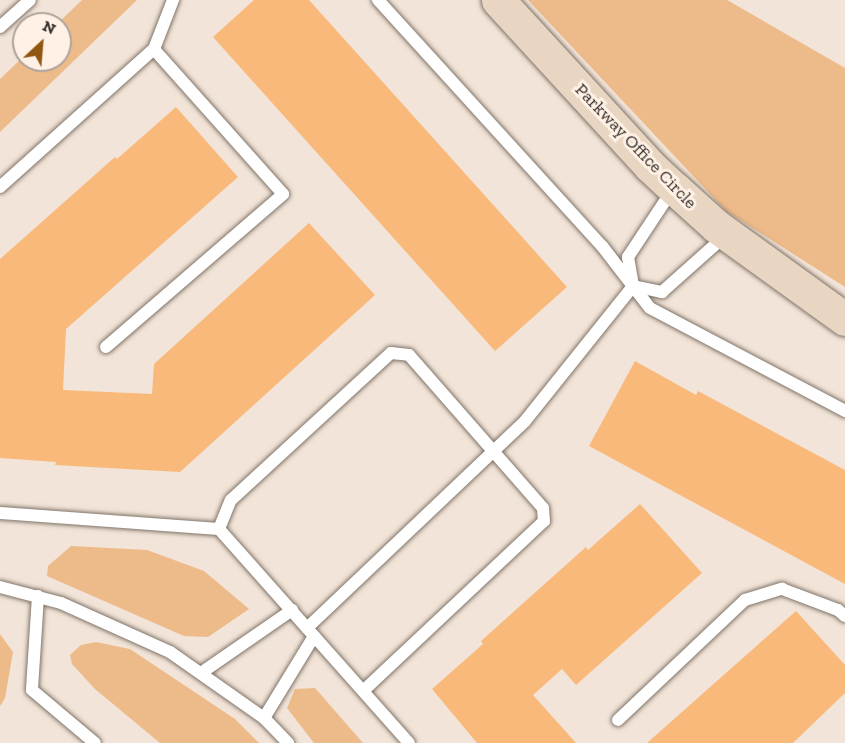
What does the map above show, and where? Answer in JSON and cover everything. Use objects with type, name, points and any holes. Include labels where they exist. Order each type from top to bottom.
[{"type":"street","name":"Parkway Office Circle","points":[[498,0],[650,166],[727,234],[845,319]]},
{"type":"lane","points":[[0,27],[30,0]]},
{"type":"lane","points":[[0,187],[154,50],[173,0]]},
{"type":"lane","points":[[378,0],[602,246],[650,308],[845,411]]},
{"type":"lane","points":[[106,347],[283,194],[154,50]]},
{"type":"lane","points":[[264,718],[310,632],[525,421],[633,286],[628,257],[674,188]]},
{"type":"lane","points":[[633,286],[662,292],[727,234]]},
{"type":"lane","points":[[219,529],[231,500],[391,353],[409,355],[543,508],[544,521],[363,691]]},
{"type":"lane","points":[[0,513],[219,529],[409,743]]},
{"type":"lane","points":[[0,587],[38,596],[103,620],[170,652],[264,718],[288,743]]},
{"type":"lane","points":[[618,720],[745,600],[782,589],[838,610],[845,616]]},
{"type":"lane","points":[[38,596],[32,690],[95,743]]},
{"type":"lane","points":[[201,673],[292,610]]},
{"type":"shaded area","points":[[82,0],[137,0],[72,63],[72,12],[70,12]]},
{"type":"shaded area","points":[[528,0],[727,0],[845,68],[845,287],[726,211]]},
{"type":"shaded area","points":[[12,68],[12,72],[62,72],[0,132],[0,79]]},
{"type":"shaded area","points":[[71,546],[147,550],[204,571],[249,609],[208,637],[184,636],[47,576],[48,566]]},
{"type":"shaded area","points":[[0,634],[13,652],[5,698],[0,706]]},
{"type":"shaded area","points":[[96,642],[130,649],[235,719],[259,743],[160,743],[95,689],[72,664],[70,655],[81,645]]},
{"type":"shaded area","points":[[315,688],[363,743],[314,743],[287,708],[295,689]]},
{"type":"building","points":[[254,0],[309,0],[567,287],[495,351],[213,37]]},
{"type":"building","points":[[176,107],[238,177],[66,329],[63,390],[152,394],[154,364],[309,223],[375,295],[180,472],[55,465],[56,462],[0,458],[0,259],[115,157],[117,159]]},
{"type":"building","points":[[635,361],[696,395],[698,391],[845,470],[845,584],[589,446]]},
{"type":"building","points":[[640,504],[702,573],[576,685],[562,669],[533,695],[576,743],[477,743],[432,689],[483,644],[481,641],[586,547],[588,550]]},
{"type":"building","points":[[796,611],[845,665],[845,693],[793,743],[647,743]]}]
